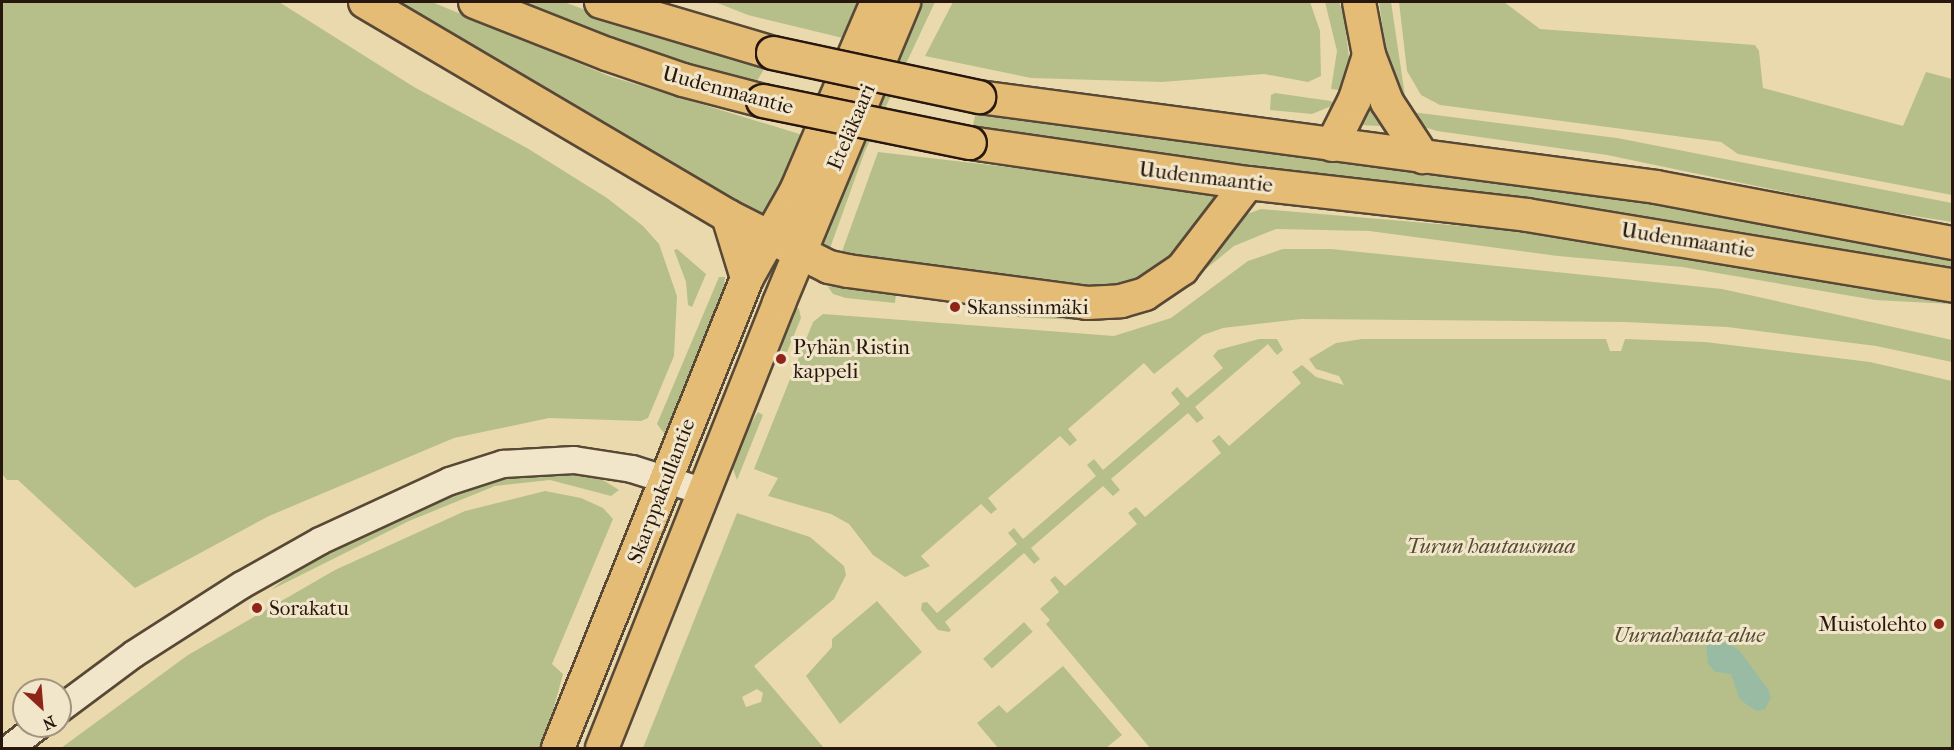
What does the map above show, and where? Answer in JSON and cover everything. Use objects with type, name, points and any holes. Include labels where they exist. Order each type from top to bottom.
[{"type":"main road","points":[[365,2],[729,216],[800,252],[848,271],[1087,303],[1121,301],[1146,294],[1182,269],[1248,183]]},
{"type":"main road","name":"Uudenmaantie","points":[[476,2],[607,54],[683,80],[764,101],[970,143],[1248,183],[1527,215],[1953,285]]},
{"type":"main road","points":[[601,2],[773,53],[979,97],[1667,189],[1953,243]]},
{"type":"main road","name":"Eteläkaari","points":[[772,237],[796,191],[877,2]]},
{"type":"main road","name":"Eteläkaari","points":[[800,252],[904,2]]},
{"type":"main road","points":[[1359,2],[1369,55],[1387,102],[1423,157]]},
{"type":"main road","points":[[1332,145],[1355,99],[1369,55]]},
{"type":"main road","points":[[729,216],[747,278]]},
{"type":"main road","name":"Skarppakullantie","points":[[558,748],[747,278],[772,237]]},
{"type":"main road","name":"Skarppakullantie","points":[[602,748],[800,252]]},
{"type":"street","points":[[72,700],[134,654],[242,585],[320,541],[450,481],[503,464],[551,459],[600,462],[705,492]]},
{"type":"street","points":[[10,748],[23,738]]},
{"type":"green space","points":[[2,2],[279,2],[414,87],[527,148],[607,198],[643,226],[659,244],[677,296],[674,356],[648,418],[641,421],[549,418],[454,438],[269,516],[135,588],[18,480],[7,480],[2,474]]},
{"type":"green space","points":[[384,2],[432,2],[609,76],[806,136],[773,213],[763,219]]},
{"type":"green space","points":[[505,2],[564,2],[642,31],[766,66],[755,84],[681,66]]},
{"type":"green space","points":[[715,2],[865,2],[847,39],[748,15]]},
{"type":"green space","points":[[919,2],[935,2],[865,151],[829,251],[821,240]]},
{"type":"green space","points":[[953,2],[1310,2],[1320,31],[1321,76],[1308,82],[1264,74],[1162,82],[1031,78],[925,56]]},
{"type":"green space","points":[[1325,2],[1339,2],[1344,16],[1350,66],[1346,91],[1331,89],[1337,51]]},
{"type":"green space","points":[[1379,2],[1391,2],[1405,96],[1401,100],[1391,87]]},
{"type":"green space","points":[[1399,2],[1504,2],[1540,29],[1755,45],[1759,51],[1763,88],[1903,126],[1926,72],[1952,79],[1952,195],[1738,154],[1721,142],[1440,105],[1421,95],[1407,71]]},
{"type":"green space","points":[[1275,93],[1331,101],[1334,105],[1312,114],[1270,110],[1271,95]]},
{"type":"green space","points":[[1365,105],[1378,107],[1380,126],[1360,125]]},
{"type":"green space","points":[[976,110],[1601,191],[1952,256],[1952,273],[972,131]]},
{"type":"green space","points":[[1404,111],[1617,138],[1952,203],[1952,222],[1857,207],[1607,155],[1437,131],[1424,127]]},
{"type":"green space","points":[[878,152],[1229,193],[1161,271],[1103,293],[840,257]]},
{"type":"green space","points":[[1261,209],[1486,228],[1681,254],[1952,298],[1952,304],[1875,300],[1682,267],[1558,256],[1369,231],[1276,229],[1234,246],[1169,299],[1137,314],[1098,321],[998,316],[999,307],[1097,313],[1239,217]]},
{"type":"green space","points":[[677,249],[706,274],[692,307],[688,305],[686,282],[674,250]]},
{"type":"green space","points":[[1283,249],[1331,249],[1722,289],[1952,340],[1952,362],[1876,346],[1727,327],[1626,322],[1301,319],[1223,328],[1203,335],[1154,374],[1144,363],[1068,429],[1077,440],[1070,446],[1060,436],[988,498],[997,509],[991,514],[981,504],[921,556],[930,566],[905,577],[873,555],[849,524],[831,514],[768,496],[778,478],[754,469],[813,322],[823,314],[1114,336],[1171,318],[1248,261]]},
{"type":"green space","points":[[719,277],[725,277],[723,294],[670,428],[664,433],[657,424]]},
{"type":"green space","points":[[848,283],[896,294],[895,303],[846,298],[833,294],[828,287]]},
{"type":"green space","points":[[792,304],[799,309],[801,318],[787,352],[781,351]]},
{"type":"green space","points":[[1259,339],[1277,339],[1283,350],[1277,355],[1268,344],[1195,407],[1204,418],[1197,423],[1188,413],[1111,479],[1120,490],[1113,496],[1103,486],[1031,548],[1040,559],[1034,564],[1024,553],[945,622],[951,630],[949,632],[938,630],[921,610],[922,603],[927,602],[937,613],[1017,544],[1008,533],[1014,528],[1023,539],[1096,476],[1087,465],[1094,459],[1103,470],[1180,404],[1171,393],[1177,387],[1187,398],[1223,368],[1213,356],[1218,350]]},
{"type":"green space","name":"Turun hautausmaa","points":[[1362,339],[1606,339],[1610,351],[1621,351],[1625,339],[1705,342],[1870,362],[1952,381],[1952,748],[1150,748],[1046,624],[1050,620],[1040,609],[1059,592],[1050,580],[1055,576],[1065,586],[1137,524],[1128,513],[1136,507],[1145,517],[1221,453],[1212,441],[1219,435],[1229,446],[1301,383],[1292,372],[1302,365],[1316,377],[1344,385],[1339,376],[1316,369],[1309,359],[1336,343]]},
{"type":"green space","points":[[758,412],[763,415],[737,480],[731,463],[735,451]]},
{"type":"green space","points":[[552,472],[598,477],[619,490],[611,496],[550,480],[495,486],[409,521],[271,590],[304,564],[461,489],[494,479]]},
{"type":"green space","points":[[545,491],[581,498],[603,508],[613,519],[552,664],[563,674],[543,748],[61,748],[188,655],[335,570],[465,511]]},
{"type":"green space","points":[[737,513],[810,537],[844,566],[846,575],[834,599],[754,666],[824,748],[643,748]],"holes":[[[757,689],[763,693],[761,702],[746,707],[742,697]]]},
{"type":"green space","points":[[877,601],[922,652],[840,724],[806,676],[832,647],[832,639]]},
{"type":"green space","points":[[1024,622],[1033,632],[992,668],[983,659]]},
{"type":"green space","points":[[1063,666],[1122,735],[1106,748],[998,748],[977,723],[999,705],[1007,713]]},
{"type":"shaded area","points":[[1716,636],[1739,650],[1768,689],[1771,698],[1765,709],[1757,711],[1747,705],[1739,698],[1731,674],[1715,672],[1708,664],[1706,644]]},
{"type":"place","name":"Skanssinmäki","points":[[955,307]]},
{"type":"place","name":"Pyhän Ristin kappeli","points":[[781,359]]},
{"type":"place","name":"Sorakatu","points":[[257,608]]},
{"type":"place","name":"Muistolehto","points":[[1939,624]]},
{"type":"park label","name":"Uurnahauta-alue","points":[[1689,635]]}]
